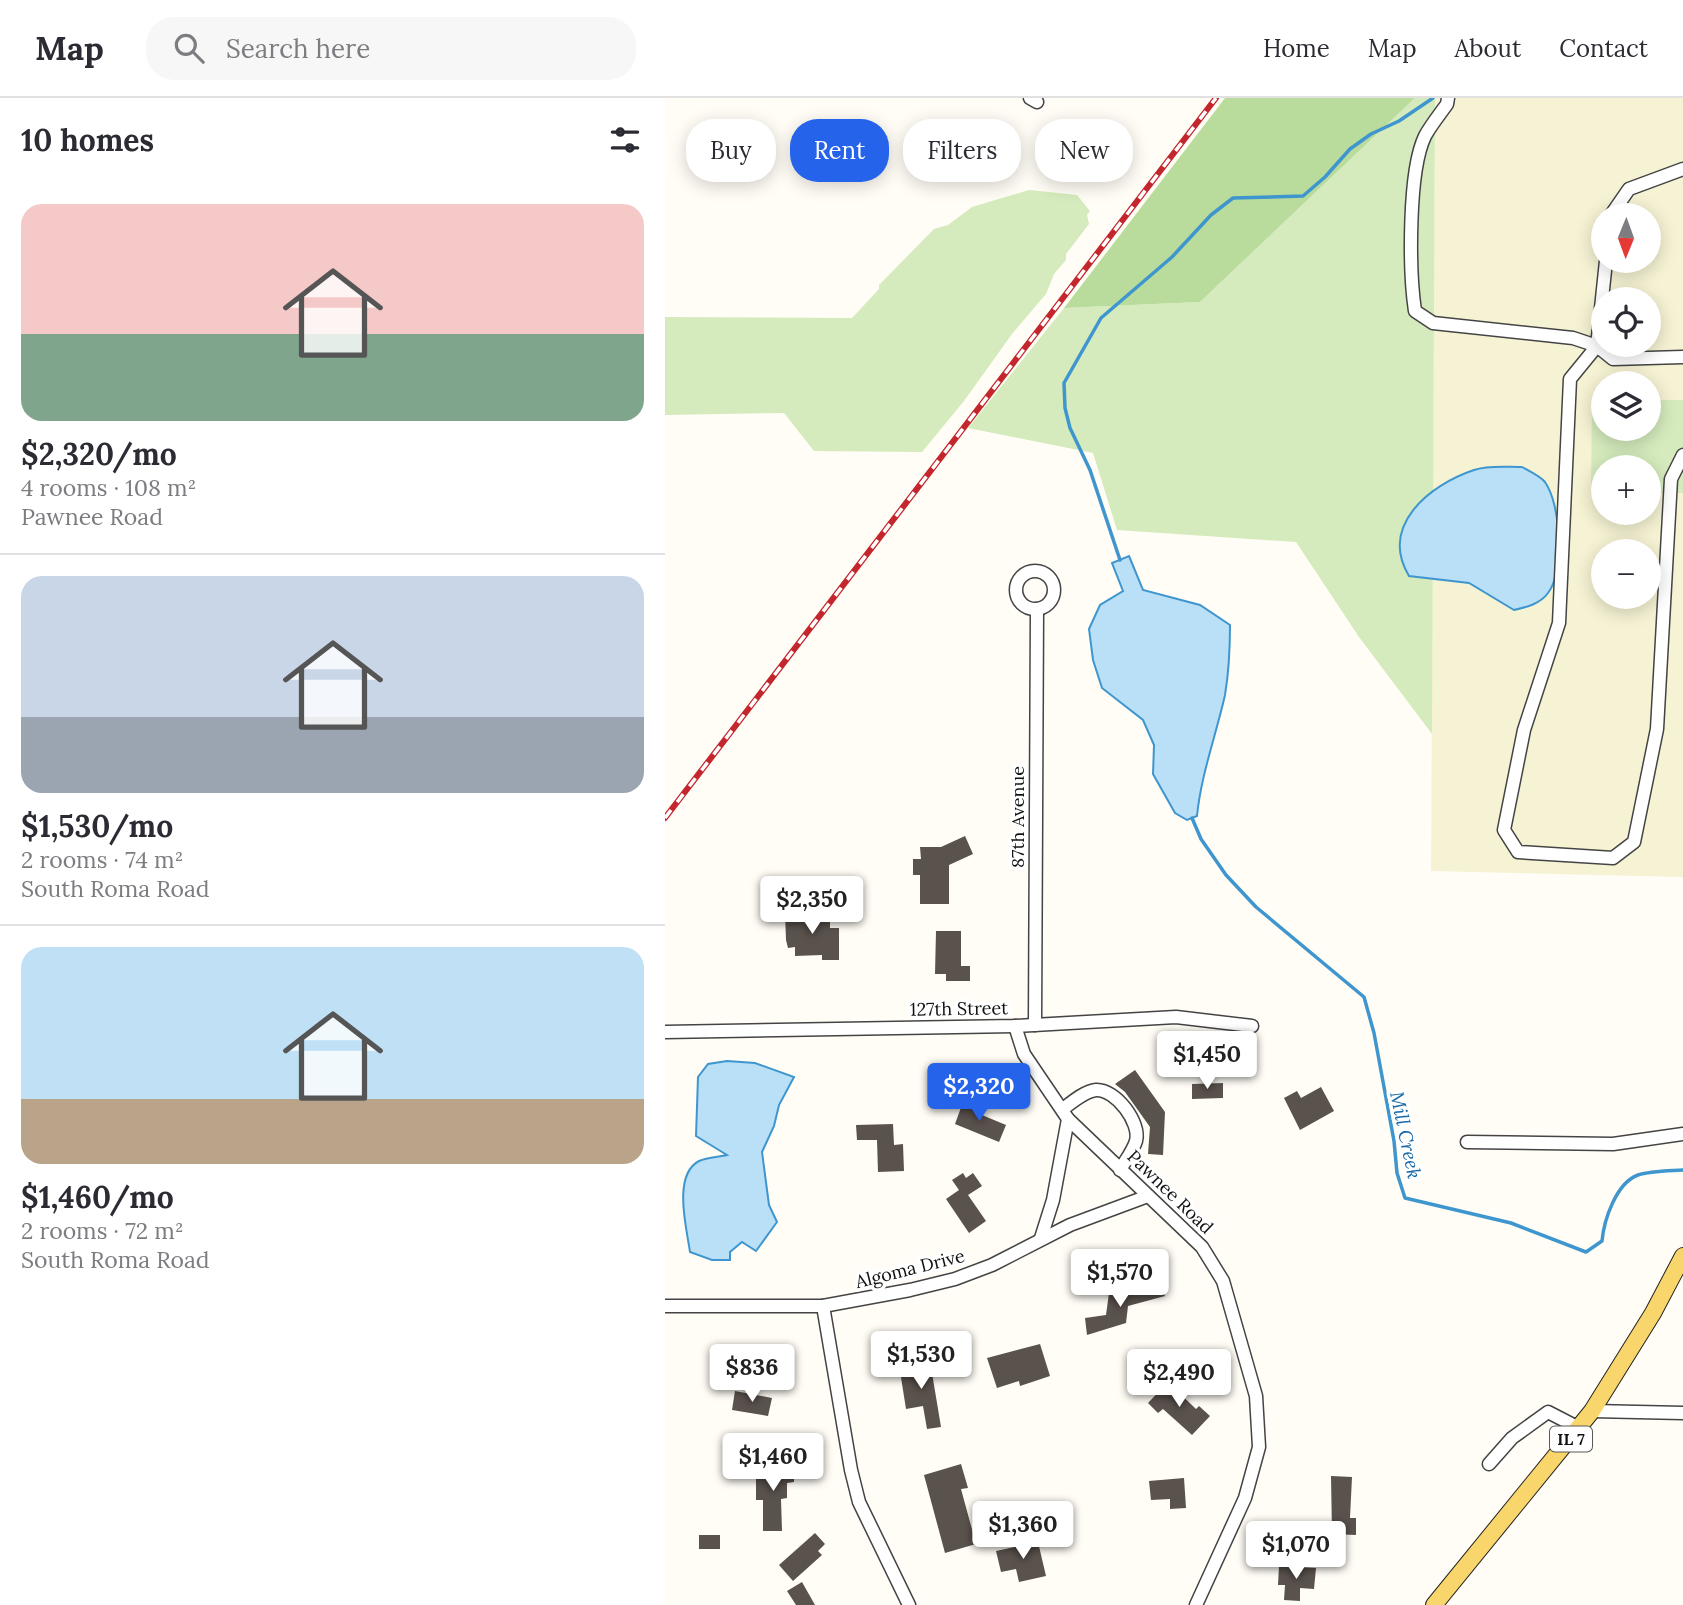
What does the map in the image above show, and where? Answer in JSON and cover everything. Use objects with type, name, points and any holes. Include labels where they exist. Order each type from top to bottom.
[{"type":"main road","name":"IL 7","points":[[1434,1605],[1592,1411],[1653,1313],[1683,1256]]},
{"type":"street","points":[[1448,98],[1447,104],[1425,136],[1418,162],[1413,214],[1412,293],[1415,311],[1433,323],[1573,338],[1591,344]]},
{"type":"street","points":[[1619,203],[1629,189],[1683,169]]},
{"type":"street","points":[[1591,353],[1570,379],[1559,623],[1524,730],[1504,830],[1518,852],[1613,858],[1634,842],[1657,729],[1671,479],[1683,455]]},
{"type":"street","points":[[1611,357],[1683,357]]},
{"type":"street","name":"87th Avenue","points":[[1035,1025],[1037,609]]},
{"type":"street","name":"127th Street","points":[[665,1032],[1015,1026],[1177,1017],[1252,1026]]},
{"type":"street","name":"Pawnee Road","points":[[1015,1026],[1024,1054],[1066,1114],[1120,1170],[1202,1247],[1223,1281],[1256,1396],[1259,1447],[1256,1464],[1224,1549],[1196,1605]]},
{"type":"street","points":[[1041,1238],[1053,1200],[1066,1114],[1081,1096],[1097,1090],[1111,1094],[1124,1107],[1136,1129],[1136,1140],[1120,1170]]},
{"type":"street","points":[[1467,1142],[1613,1144],[1683,1135]]},
{"type":"street","name":"Algoma Drive","points":[[665,1306],[823,1306],[910,1290],[955,1279],[992,1265],[1041,1238],[1148,1196]]},
{"type":"street","points":[[823,1306],[859,1502],[885,1561],[909,1605]]},
{"type":"street","points":[[1592,1411],[1683,1413]]},
{"type":"street","points":[[1489,1464],[1513,1438],[1548,1412],[1579,1428]]},
{"type":"shaded area","points":[[1435,98],[1683,98],[1683,877],[1431,871]]},
{"type":"green space","points":[[1225,98],[1415,98],[1200,302],[1064,308]]},
{"type":"green space","points":[[1415,98],[1435,98],[1432,734],[1359,637],[1296,542],[1117,530],[1093,453],[968,428],[1064,308],[1200,302]]},
{"type":"green space","points":[[1029,190],[1077,195],[1090,211],[1087,215],[1089,224],[1066,254],[1066,260],[1054,274],[1046,294],[922,452],[814,451],[784,413],[665,415],[665,317],[852,318],[879,289],[879,285],[934,229],[948,225],[972,207]]},
{"type":"green space","points":[[1661,400],[1683,400],[1683,493],[1661,493],[1661,455],[1591,455],[1592,441],[1661,441]]},
{"type":"water","points":[[1522,467],[1545,482],[1555,506],[1559,554],[1553,583],[1545,597],[1514,610],[1469,583],[1409,576],[1401,558],[1400,540],[1413,510],[1426,497],[1457,477],[1479,468]]},
{"type":"water","points":[[1129,556],[1143,590],[1200,605],[1230,625],[1225,695],[1205,770],[1197,816],[1187,820],[1175,813],[1153,774],[1154,745],[1143,720],[1102,688],[1093,660],[1089,629],[1100,605],[1123,591],[1112,563]]},
{"type":"water","points":[[727,1061],[755,1063],[794,1077],[779,1105],[774,1126],[762,1152],[769,1205],[777,1222],[756,1251],[742,1242],[730,1252],[730,1260],[712,1260],[690,1252],[683,1190],[691,1168],[699,1161],[727,1155],[696,1136],[698,1077],[708,1064]]},
{"type":"building","points":[[965,836],[973,854],[949,865],[949,904],[920,904],[920,875],[913,875],[913,859],[921,859],[920,847],[941,847]]},
{"type":"building","points":[[785,913],[823,913],[823,919],[830,918],[830,928],[839,928],[839,960],[822,960],[822,955],[795,956],[795,947],[788,948],[786,940]]},
{"type":"building","points":[[936,931],[961,931],[961,966],[970,966],[970,981],[946,981],[946,974],[935,974]]},
{"type":"building","points":[[1135,1070],[1165,1112],[1163,1155],[1148,1154],[1150,1127],[1125,1092],[1115,1084]]},
{"type":"building","points":[[1223,1083],[1223,1098],[1192,1099],[1192,1084]]},
{"type":"building","points":[[1321,1087],[1334,1111],[1300,1130],[1284,1098],[1297,1091],[1301,1098]]},
{"type":"building","points":[[963,1102],[984,1111],[982,1115],[1006,1125],[999,1142],[955,1124]]},
{"type":"building","points":[[893,1124],[894,1145],[903,1144],[904,1171],[878,1172],[877,1140],[857,1140],[856,1125]]},
{"type":"building","points":[[963,1173],[966,1178],[973,1173],[982,1186],[968,1195],[986,1221],[969,1233],[946,1199],[959,1190],[952,1180]]},
{"type":"building","points":[[1153,1287],[1162,1288],[1165,1296],[1128,1306],[1126,1323],[1087,1335],[1085,1318],[1106,1315],[1109,1293],[1124,1295]]},
{"type":"building","points":[[1040,1344],[1050,1376],[1020,1386],[1019,1381],[997,1388],[987,1358]]},
{"type":"building","points":[[922,1356],[924,1368],[931,1367],[941,1427],[927,1429],[923,1406],[906,1409],[900,1371],[911,1369],[909,1358]]},
{"type":"building","points":[[1168,1382],[1196,1409],[1199,1406],[1210,1416],[1192,1435],[1163,1409],[1158,1413],[1148,1403]]},
{"type":"building","points":[[735,1391],[772,1398],[768,1416],[732,1410]]},
{"type":"building","points":[[763,1457],[780,1457],[780,1473],[794,1473],[794,1482],[787,1483],[787,1498],[781,1499],[782,1531],[763,1531],[763,1500],[756,1500],[756,1479],[764,1479]]},
{"type":"building","points":[[961,1464],[968,1488],[961,1489],[976,1544],[945,1553],[924,1475]]},
{"type":"building","points":[[1331,1476],[1352,1477],[1350,1518],[1356,1518],[1356,1535],[1332,1534]]},
{"type":"building","points":[[1184,1478],[1186,1508],[1170,1509],[1170,1499],[1151,1500],[1149,1481]]},
{"type":"building","points":[[815,1533],[825,1544],[818,1551],[822,1555],[793,1581],[779,1565]]},
{"type":"building","points":[[699,1535],[720,1535],[720,1549],[699,1549]]},
{"type":"building","points":[[1038,1542],[1046,1576],[1019,1582],[1016,1569],[1001,1572],[996,1551]]},
{"type":"building","points":[[1279,1566],[1316,1568],[1314,1589],[1300,1588],[1300,1601],[1284,1600],[1285,1585],[1278,1585]]},
{"type":"building","points":[[802,1582],[815,1605],[796,1605],[787,1591]]},
{"type":"waterway","points":[[1120,560],[1090,470],[1070,428],[1065,408],[1064,383],[1101,318],[1172,257],[1211,215],[1233,198],[1303,196],[1325,177],[1350,149],[1433,98]]},
{"type":"waterway","name":"Mill Creek","points":[[1192,818],[1201,839],[1226,875],[1256,907],[1364,997],[1374,1033],[1394,1141],[1397,1173],[1405,1198],[1511,1223],[1586,1252],[1602,1241],[1605,1223],[1617,1194],[1630,1179],[1649,1173],[1683,1170]]},
{"type":"railway","points":[[665,818],[1216,98]]}]
